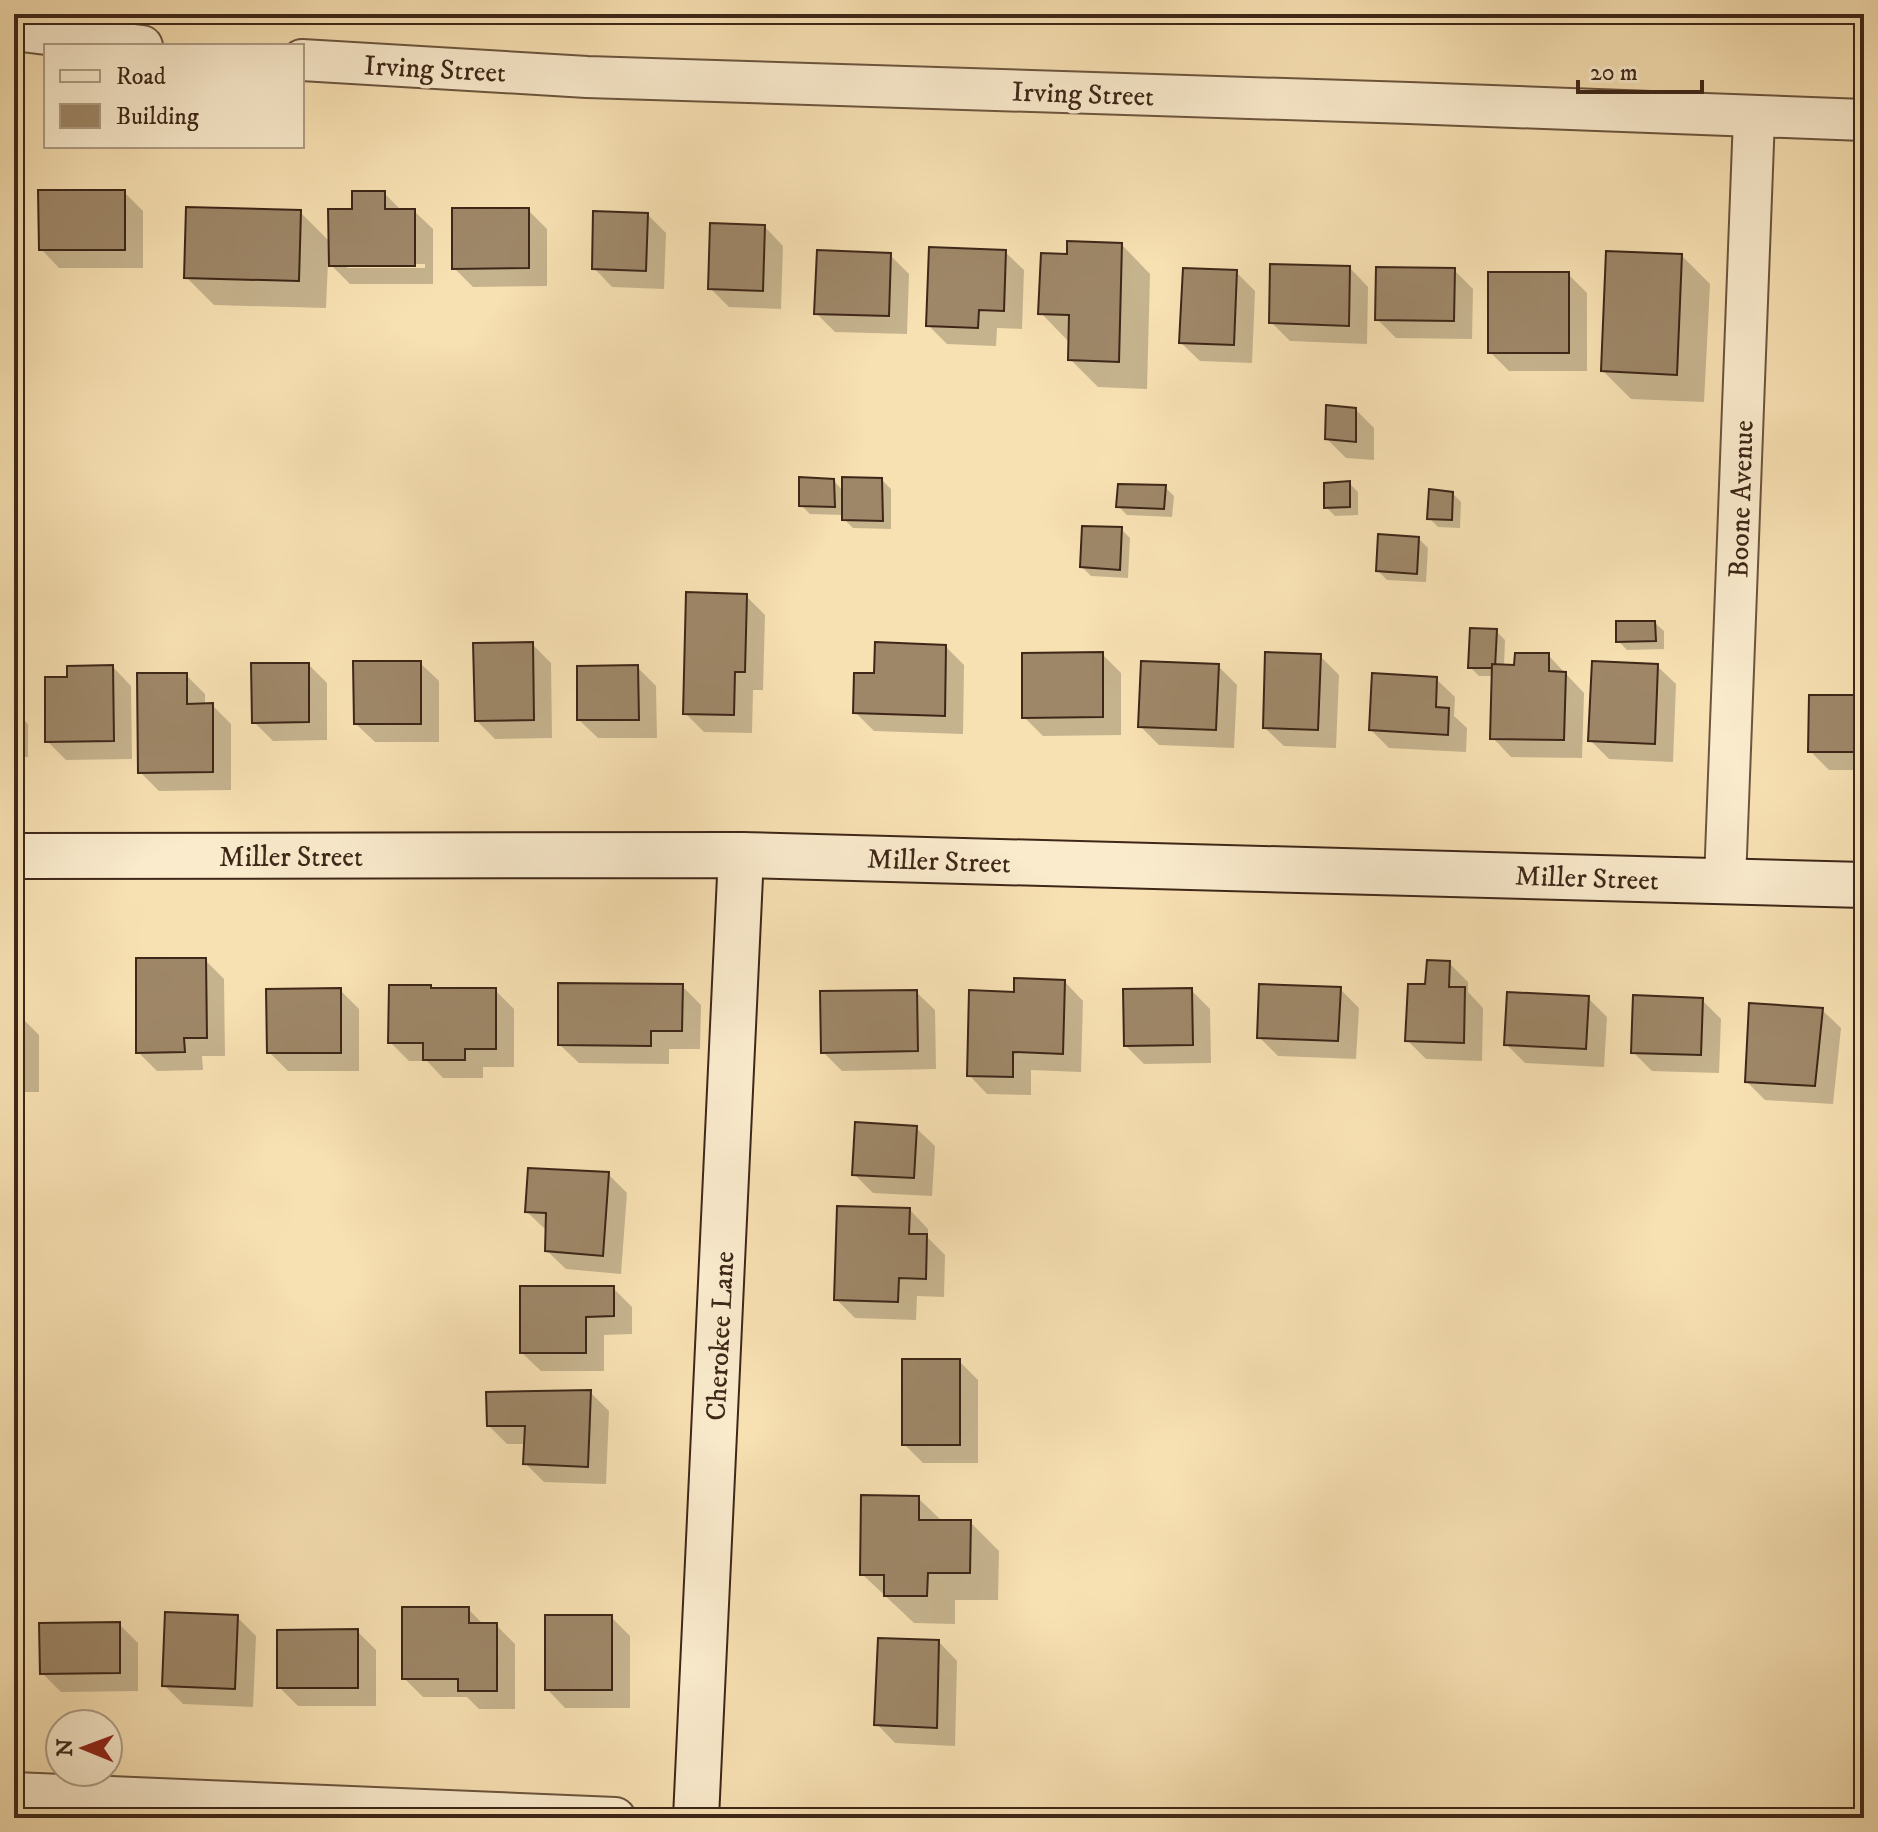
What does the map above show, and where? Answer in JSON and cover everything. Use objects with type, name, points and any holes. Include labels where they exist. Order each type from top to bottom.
[{"type":"main road","name":"Miller Street","points":[[14,856],[741,855],[1864,885]]},
{"type":"main road","name":"Cherokee Lane","points":[[696,1818],[741,855]]},
{"type":"street","points":[[14,30],[126,44]]},
{"type":"street","name":"Irving Street","points":[[304,60],[587,77],[1864,120]]},
{"type":"street","name":"Boone Avenue","points":[[1725,881],[1754,117]]},
{"type":"street","points":[[14,1793],[615,1818]]},
{"type":"building","points":[[38,190],[125,190],[125,250],[39,250]]},
{"type":"building","points":[[352,191],[385,191],[385,209],[415,209],[415,266],[329,266],[328,209],[352,209]]},
{"type":"building","points":[[186,207],[301,210],[299,281],[184,278]]},
{"type":"building","points":[[452,208],[529,208],[529,268],[452,269]]},
{"type":"building","points":[[593,211],[648,213],[646,271],[592,269]]},
{"type":"building","points":[[710,223],[765,225],[763,291],[708,289]]},
{"type":"building","points":[[1067,241],[1122,243],[1119,362],[1068,360],[1069,315],[1038,314],[1041,253],[1067,254]]},
{"type":"building","points":[[929,247],[1006,250],[1004,311],[979,310],[978,328],[926,326]]},
{"type":"building","points":[[817,250],[891,253],[889,316],[814,314]]},
{"type":"building","points":[[1606,251],[1682,254],[1677,375],[1601,371]]},
{"type":"building","points":[[1270,264],[1350,266],[1349,326],[1269,323]]},
{"type":"building","points":[[1376,267],[1455,268],[1454,321],[1375,320]]},
{"type":"building","points":[[1183,268],[1237,270],[1234,345],[1179,343]]},
{"type":"building","points":[[1488,272],[1569,272],[1569,353],[1488,353]]},
{"type":"building","points":[[1326,405],[1356,408],[1356,442],[1325,439]]},
{"type":"building","points":[[799,477],[834,479],[835,507],[799,506]]},
{"type":"building","points":[[842,477],[882,478],[883,521],[842,520]]},
{"type":"building","points":[[1350,481],[1350,507],[1324,508],[1324,483]]},
{"type":"building","points":[[1118,484],[1166,485],[1164,509],[1116,507]]},
{"type":"building","points":[[1429,489],[1453,492],[1452,520],[1427,519]]},
{"type":"building","points":[[1082,526],[1122,527],[1120,570],[1080,567]]},
{"type":"building","points":[[1378,534],[1419,537],[1417,574],[1376,571]]},
{"type":"building","points":[[686,592],[747,594],[745,672],[735,672],[734,715],[683,714]]},
{"type":"building","points":[[1616,621],[1655,621],[1656,641],[1616,642]]},
{"type":"building","points":[[1470,628],[1497,629],[1495,668],[1468,668]]},
{"type":"building","points":[[533,642],[534,720],[475,721],[473,643]]},
{"type":"building","points":[[875,642],[946,645],[945,716],[853,713],[854,673],[874,673]]},
{"type":"building","points":[[1103,652],[1103,717],[1022,718],[1022,653]]},
{"type":"building","points":[[1265,652],[1321,654],[1318,730],[1263,728]]},
{"type":"building","points":[[1515,653],[1549,653],[1549,671],[1566,672],[1564,740],[1490,739],[1492,664],[1514,665]]},
{"type":"building","points":[[353,661],[421,661],[421,724],[354,724]]},
{"type":"building","points":[[1141,661],[1219,664],[1216,730],[1138,727]]},
{"type":"building","points":[[1592,661],[1658,664],[1655,744],[1588,741]]},
{"type":"building","points":[[251,663],[309,663],[309,722],[252,723]]},
{"type":"building","points":[[113,665],[114,741],[45,742],[45,677],[67,677],[67,666]]},
{"type":"building","points":[[638,665],[639,720],[577,720],[577,666]]},
{"type":"building","points":[[137,673],[187,673],[187,704],[213,703],[213,772],[138,773]]},
{"type":"building","points":[[1372,673],[1437,677],[1436,707],[1449,708],[1448,735],[1369,730]]},
{"type":"building","points":[[1809,695],[1864,695],[1864,752],[1808,752]]},
{"type":"building","points":[[136,958],[206,958],[207,1038],[184,1038],[185,1052],[136,1053]]},
{"type":"building","points":[[1427,960],[1450,961],[1449,987],[1465,987],[1464,1043],[1405,1041],[1408,984],[1425,984]]},
{"type":"building","points":[[1014,978],[1065,980],[1063,1054],[1013,1052],[1013,1077],[967,1076],[969,990],[1014,992]]},
{"type":"building","points":[[558,983],[683,984],[682,1031],[651,1031],[651,1046],[558,1045]]},
{"type":"building","points":[[1259,984],[1341,987],[1338,1041],[1257,1038]]},
{"type":"building","points":[[389,985],[496,988],[496,1049],[465,1049],[465,1060],[423,1060],[423,1043],[388,1043]]},
{"type":"building","points":[[341,988],[341,1053],[267,1053],[266,989]]},
{"type":"building","points":[[1192,988],[1193,1045],[1124,1046],[1123,989]]},
{"type":"building","points":[[917,990],[918,1051],[821,1053],[820,991]]},
{"type":"building","points":[[1507,992],[1589,996],[1586,1049],[1504,1045]]},
{"type":"building","points":[[1633,995],[1703,998],[1701,1055],[1631,1053]]},
{"type":"building","points":[[1749,1003],[1823,1008],[1815,1086],[1745,1082]]},
{"type":"building","points":[[14,1014],[21,1014],[21,1074],[14,1074]]},
{"type":"building","points":[[855,1122],[917,1126],[914,1178],[852,1175]]},
{"type":"building","points":[[528,1168],[609,1172],[603,1256],[545,1251],[546,1213],[525,1212]]},
{"type":"building","points":[[837,1206],[910,1208],[909,1234],[927,1234],[926,1279],[899,1278],[898,1302],[834,1300]]},
{"type":"building","points":[[520,1286],[614,1286],[614,1316],[586,1317],[586,1353],[520,1353]]},
{"type":"building","points":[[902,1359],[960,1359],[960,1445],[902,1445]]},
{"type":"building","points":[[591,1390],[588,1467],[523,1464],[525,1426],[487,1426],[486,1392]]},
{"type":"building","points":[[861,1495],[919,1496],[919,1520],[971,1520],[970,1573],[928,1573],[927,1596],[884,1596],[884,1575],[860,1575]]},
{"type":"building","points":[[402,1607],[469,1607],[469,1623],[497,1623],[497,1691],[458,1691],[458,1679],[402,1679]]},
{"type":"building","points":[[165,1612],[238,1615],[235,1689],[162,1686]]},
{"type":"building","points":[[545,1615],[612,1615],[612,1690],[545,1690]]},
{"type":"building","points":[[120,1622],[120,1673],[40,1674],[39,1623]]},
{"type":"building","points":[[358,1629],[358,1688],[277,1688],[277,1630]]},
{"type":"building","points":[[878,1638],[939,1640],[937,1728],[874,1725]]}]
